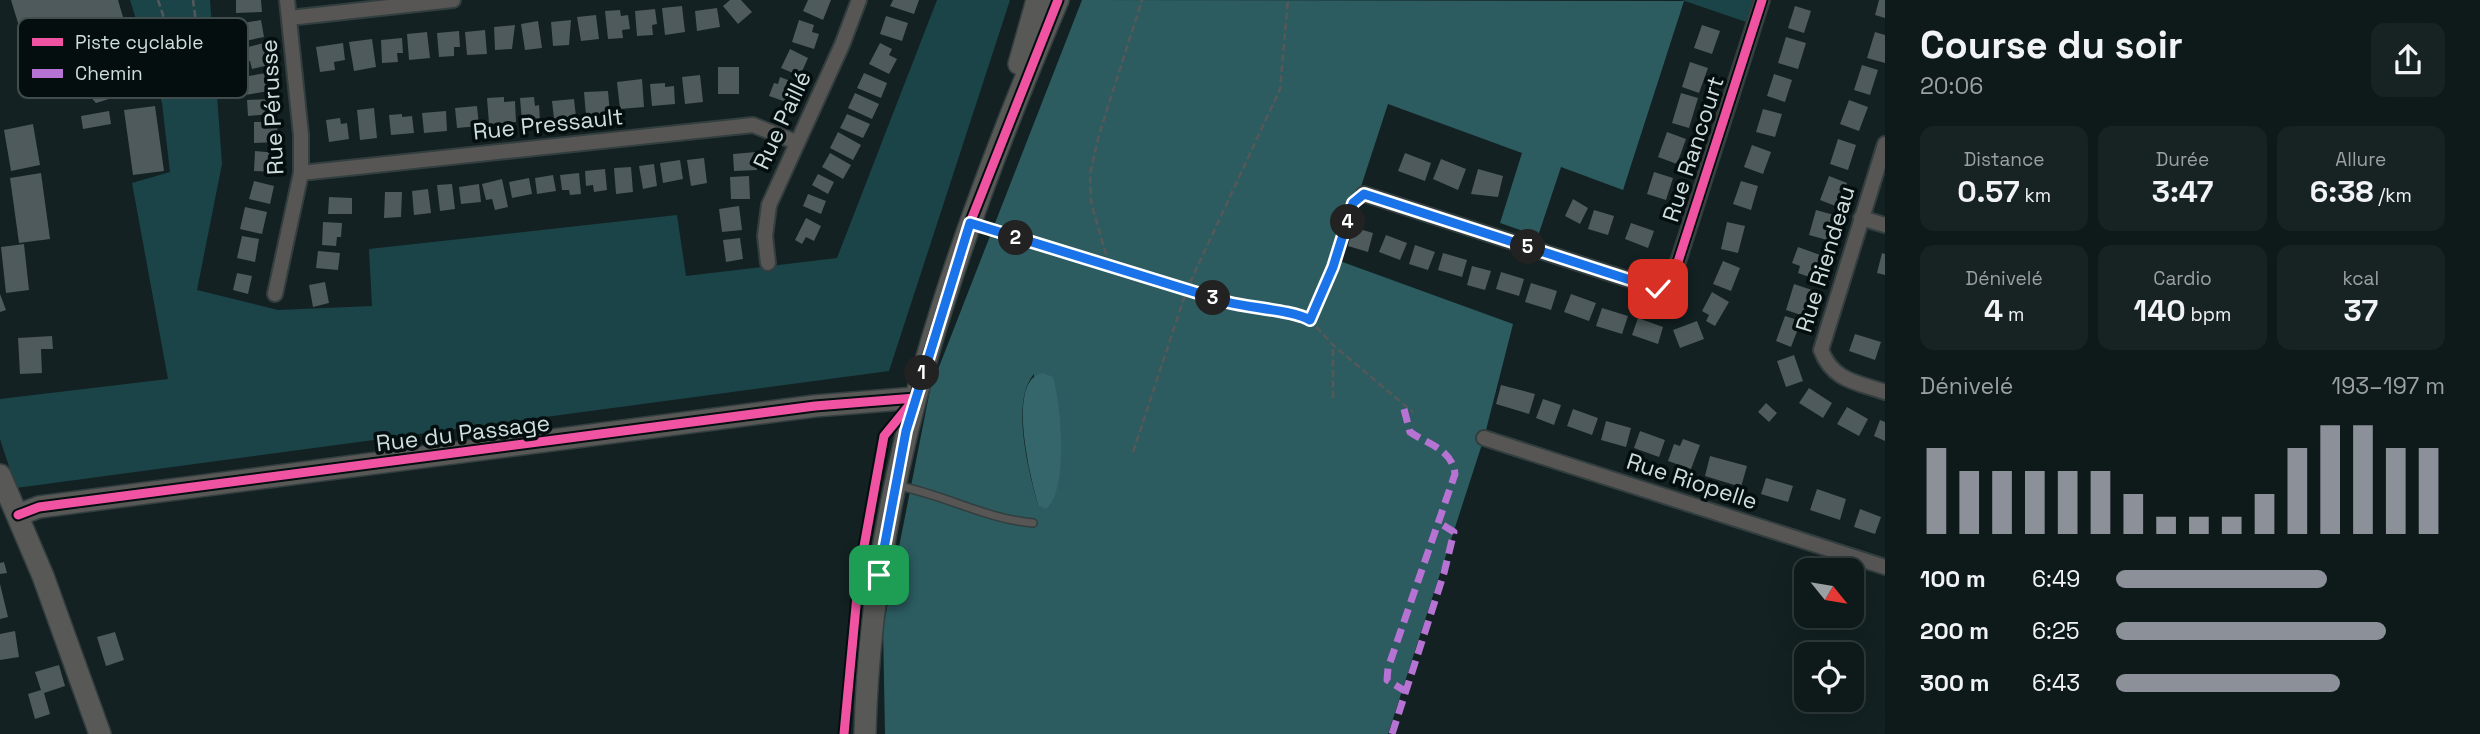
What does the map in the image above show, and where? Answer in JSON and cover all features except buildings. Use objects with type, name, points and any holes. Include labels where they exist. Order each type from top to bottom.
[{"type":"street","name":"Rue Pérusse","points":[[275,293],[301,173],[301,135],[287,0]]},
{"type":"street","points":[[289,18],[453,0]]},
{"type":"street","name":"Rue Paillé","points":[[768,263],[765,236],[769,205],[842,45],[859,0]]},
{"type":"street","points":[[992,164],[1037,0]]},
{"type":"street","points":[[865,734],[873,619],[895,486],[915,398],[970,223],[1058,0]]},
{"type":"street","name":"Rue Rancourt","points":[[1364,194],[1658,289],[1669,283],[1675,271],[1762,0]]},
{"type":"street","name":"Rue Pressault","points":[[301,173],[753,125],[796,142]]},
{"type":"street","name":"Rue Riendeau","points":[[1885,144],[1821,350],[1828,368],[1843,377],[1885,391]]},
{"type":"street","points":[[1861,218],[1885,225]]},
{"type":"street","name":"Rue du Passage","points":[[18,516],[39,507],[815,406],[886,403],[915,398]]},
{"type":"street","name":"Rue Riopelle","points":[[1484,438],[1885,567]]},
{"type":"street","points":[[0,475],[100,734]]},
{"type":"lane","points":[[895,486],[927,491],[1008,521],[1033,523]]},
{"type":"path","points":[[158,0],[164,18]]},
{"type":"path","points":[[193,0],[195,18]]},
{"type":"path","points":[[1109,265],[1091,202],[1090,174],[1099,135],[1142,0]]},
{"type":"path","points":[[1133,452],[1187,289],[1280,89],[1289,0]]},
{"type":"path","points":[[1310,320],[1333,267],[1353,203],[1364,194]]},
{"type":"path","points":[[970,223],[1262,311],[1296,313],[1310,320],[1333,345],[1413,412]]},
{"type":"path","points":[[1333,345],[1333,398]]},
{"type":"shaded area","points":[[130,0],[210,0],[211,18],[136,18]]},
{"type":"shaded area","points":[[937,0],[1010,0],[889,371],[16,488],[0,439],[0,399],[168,379],[132,183],[170,172],[160,98],[217,98],[222,164],[197,290],[278,310],[372,306],[369,249],[677,215],[686,276],[837,258]]},
{"type":"shaded area","points":[[1082,0],[1684,1],[1623,190],[1561,167],[1538,236],[1500,223],[1522,153],[1388,104],[1337,260],[1513,324],[1484,438],[1388,734],[885,734],[883,628],[930,390]],"holes":[[[1034,374],[1038,505],[1026,456],[1022,419],[1027,386]]]},
{"type":"shaded area","points":[[1682,0],[1760,0],[1752,24]]},
{"type":"shaded area","points":[[1043,373],[1053,377],[1059,406],[1061,446],[1058,484],[1046,509],[1038,505],[1026,453],[1023,411],[1025,393],[1032,379]]},
{"type":"marked path","points":[[1404,409],[1410,432],[1444,453],[1455,474],[1388,668],[1387,680],[1405,691]]},
{"type":"marked path","points":[[1392,734],[1444,573],[1454,532],[1438,522]]},
{"type":"cycle path","points":[[844,734],[859,574],[884,436],[915,398],[970,223],[1058,0]]},
{"type":"cycle path","points":[[1364,194],[1658,289],[1669,283],[1675,271],[1762,0]]},
{"type":"cycle path","points":[[18,515],[39,507],[815,406],[915,398]]},
{"type":"route","points":[[879,575],[906,431],[940,312],[970,223],[1227,302],[1262,311],[1296,313],[1310,320],[1315,302],[1333,267],[1353,203],[1364,194],[1633,280],[1648,288],[1658,289]]}]
